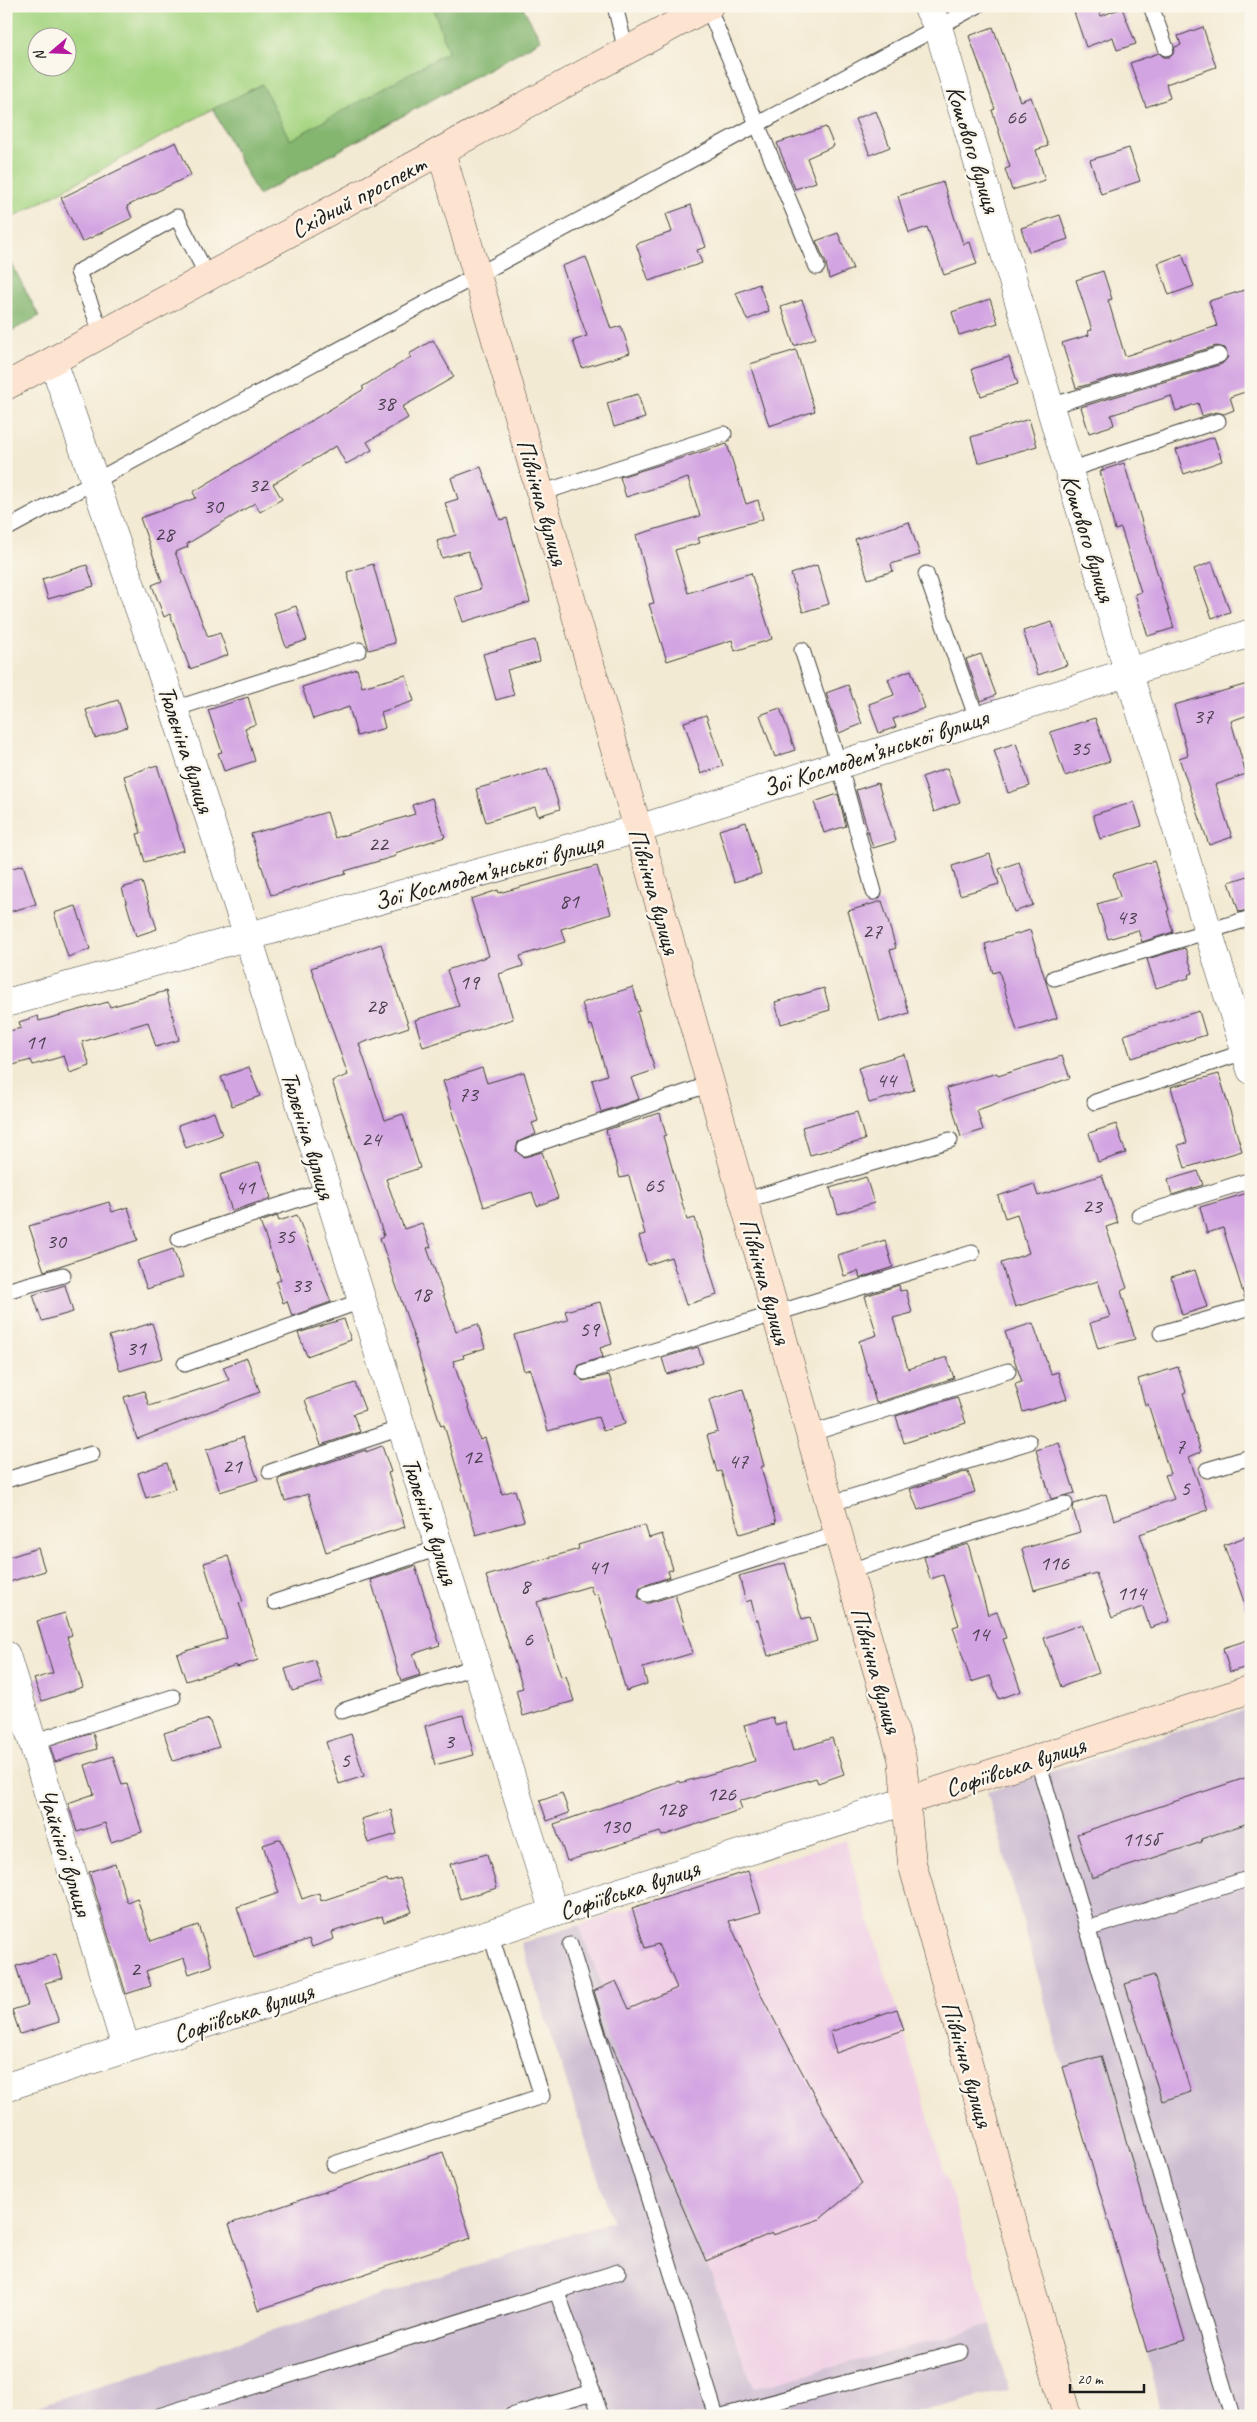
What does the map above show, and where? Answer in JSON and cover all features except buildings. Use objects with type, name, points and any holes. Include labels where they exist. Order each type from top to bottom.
[{"type":"street","name":"Східний проспект","points":[[6,386],[708,7]]},
{"type":"street","name":"Кошового вулиця","points":[[932,17],[1128,671],[1249,1057]]},
{"type":"street","name":"Північна вулиця","points":[[441,151],[638,829],[902,1758],[912,1863],[1067,2416]]},
{"type":"street","name":"Тюлєніна вулиця","points":[[53,361],[174,709],[248,937],[554,1913]]},
{"type":"street","name":"Зої Космодем’янської вулиця","points":[[6,1003],[638,829],[1251,633]]},
{"type":"street","name":"Чайкіної вулиця","points":[[6,1655],[126,2048]]},
{"type":"street","name":"Софіївська вулиця","points":[[6,2087],[906,1801],[1251,1689]]},
{"type":"lane","points":[[615,6],[626,51]]},
{"type":"lane","points":[[6,528],[757,125],[932,17],[977,6]]},
{"type":"lane","points":[[1151,6],[1166,48]]},
{"type":"lane","points":[[708,7],[817,267]]},
{"type":"lane","points":[[102,334],[78,272],[177,217],[208,277]]},
{"type":"lane","points":[[1050,406],[1219,355]]},
{"type":"lane","points":[[1069,470],[1218,420]]},
{"type":"lane","points":[[540,493],[724,434]]},
{"type":"lane","points":[[926,574],[977,720]]},
{"type":"lane","points":[[174,709],[359,650]]},
{"type":"lane","points":[[802,650],[839,764],[874,892]]},
{"type":"lane","points":[[1054,978],[1251,918]]},
{"type":"lane","points":[[1095,1102],[1249,1057]]},
{"type":"lane","points":[[525,1148],[710,1084]]},
{"type":"lane","points":[[744,1201],[950,1140]]},
{"type":"lane","points":[[1139,1215],[1251,1180]]},
{"type":"lane","points":[[179,1239],[326,1190]]},
{"type":"lane","points":[[585,1372],[972,1253]]},
{"type":"lane","points":[[6,1291],[63,1275]]},
{"type":"lane","points":[[185,1364],[361,1301]]},
{"type":"lane","points":[[1161,1334],[1251,1308]]},
{"type":"lane","points":[[810,1434],[1008,1371]]},
{"type":"lane","points":[[270,1472],[401,1428]]},
{"type":"lane","points":[[829,1504],[1029,1442]]},
{"type":"lane","points":[[6,1480],[92,1454]]},
{"type":"lane","points":[[1207,1470],[1251,1457]]},
{"type":"lane","points":[[849,1571],[1065,1504]]},
{"type":"lane","points":[[647,1594],[838,1534]]},
{"type":"lane","points":[[275,1602],[439,1548]]},
{"type":"lane","points":[[342,1711],[476,1666]]},
{"type":"lane","points":[[33,1742],[173,1697]]},
{"type":"lane","points":[[1038,1758],[1232,2416]]},
{"type":"lane","points":[[1087,1929],[1251,1878]]},
{"type":"lane","points":[[334,2164],[542,2096],[490,1933]]},
{"type":"lane","points":[[570,1945],[716,2416]]},
{"type":"lane","points":[[159,2416],[618,2272]]},
{"type":"lane","points":[[557,2292],[601,2416]]},
{"type":"lane","points":[[722,2416],[961,2352]]},
{"type":"lane","points":[[510,2416],[593,2392]]},
{"type":"shaded area","points":[[1251,1708],[1251,2416],[1162,2416],[1147,2352],[1063,2067],[987,1792]]},
{"type":"shaded area","points":[[845,1840],[991,2325],[754,2389],[579,1925]]},
{"type":"shaded area","points":[[579,1925],[754,2388],[991,2325],[1009,2390],[902,2416],[6,2416],[612,2221],[521,1943]]},
{"type":"green space","points":[[6,6],[522,6],[541,40],[258,195],[213,109],[6,221]]},
{"type":"green space","points":[[433,6],[522,6],[541,40],[258,195],[213,109],[262,84],[290,140],[448,52]]},
{"type":"green space","points":[[6,253],[39,316],[6,334]]}]
